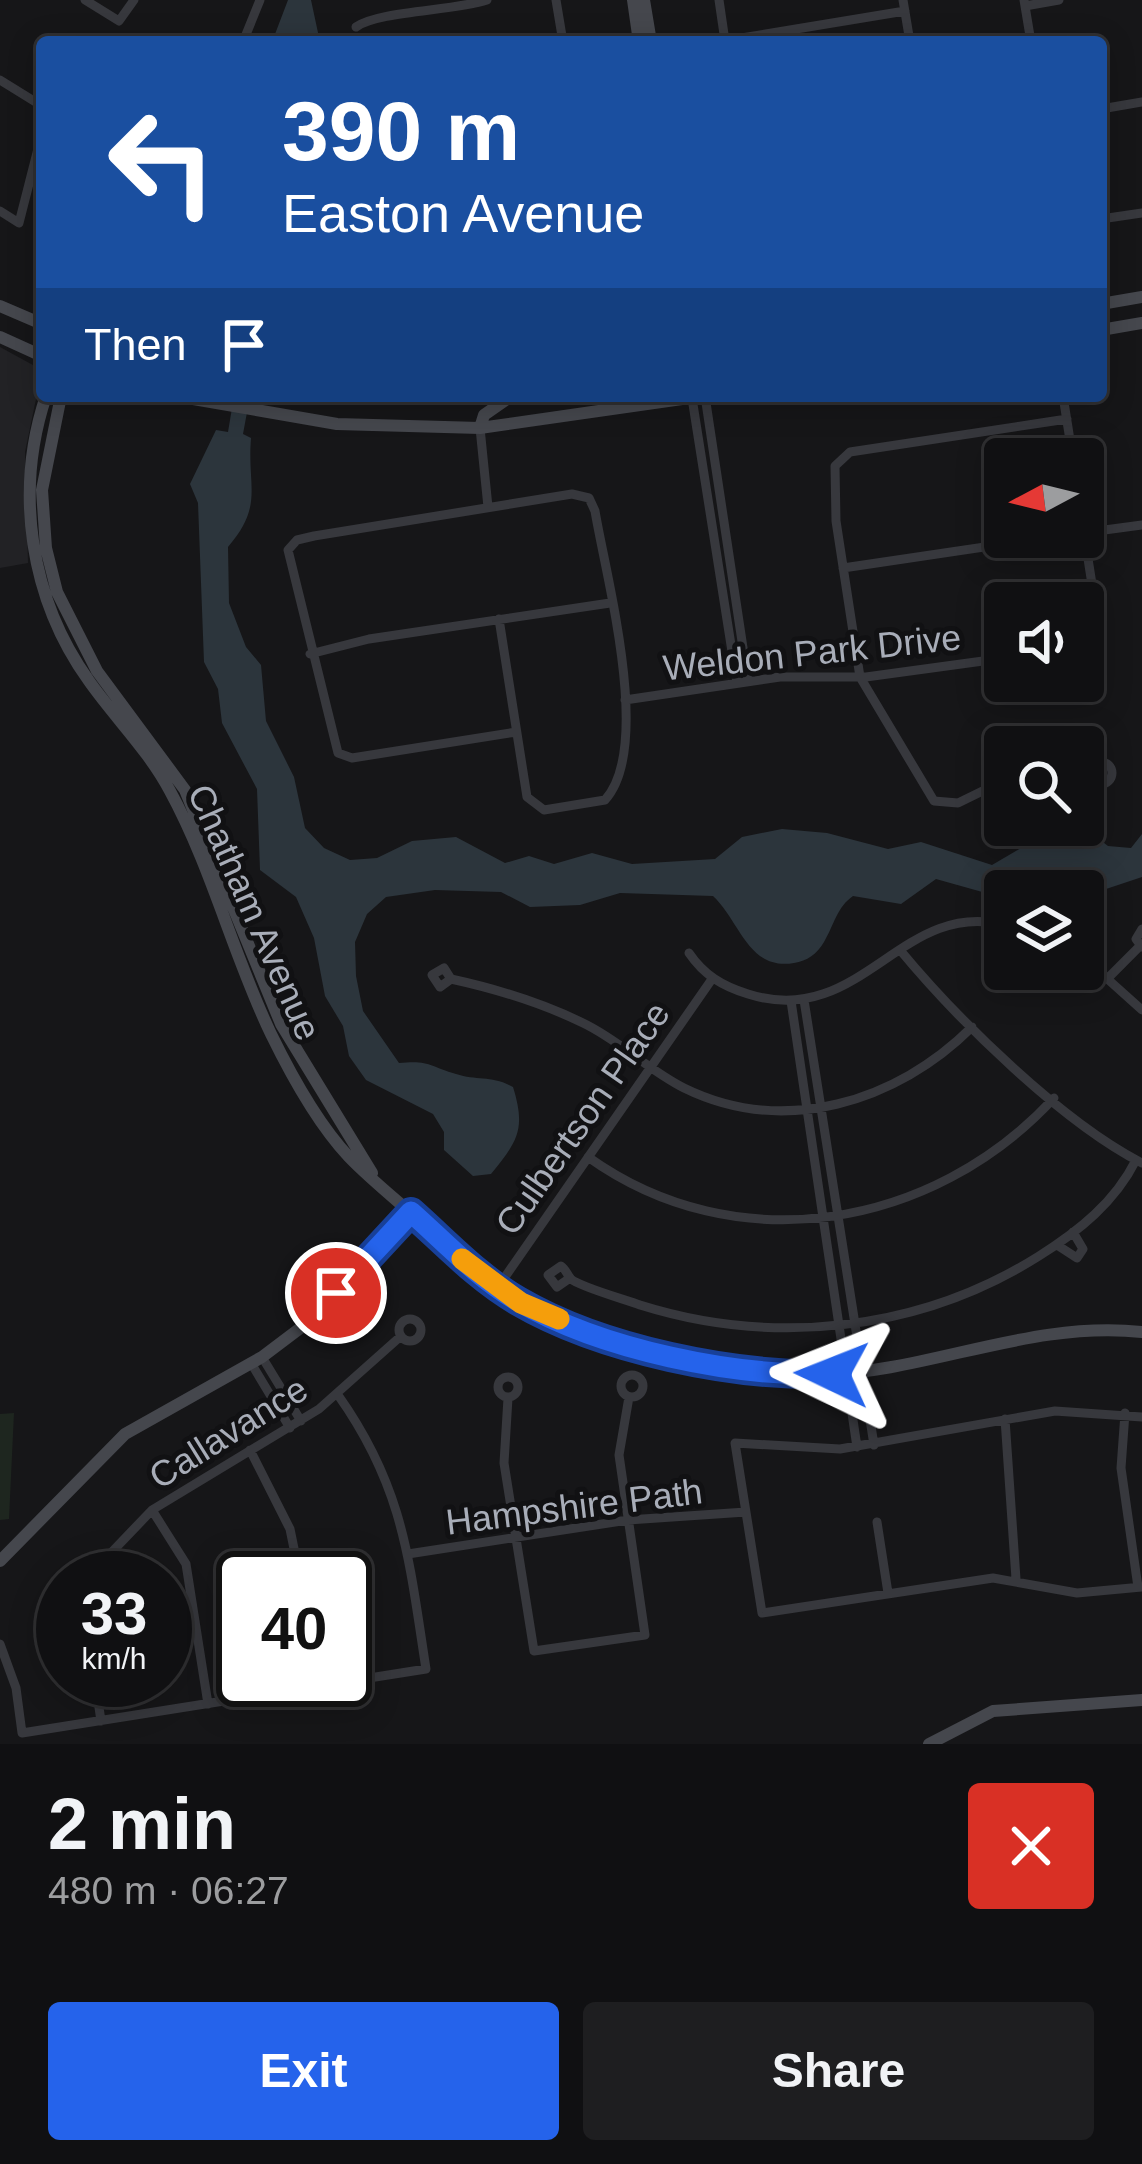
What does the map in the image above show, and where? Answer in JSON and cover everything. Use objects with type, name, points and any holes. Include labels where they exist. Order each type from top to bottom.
[{"type":"street","points":[[86,0],[119,21],[134,0]]},
{"type":"street","points":[[245,36],[260,0]]},
{"type":"street","points":[[356,27],[367,19],[448,11],[487,0]]},
{"type":"street","points":[[556,0],[562,36]]},
{"type":"street","points":[[633,0],[638,36]]},
{"type":"street","points":[[644,0],[650,36]]},
{"type":"street","points":[[719,0],[721,36]]},
{"type":"street","points":[[1030,36],[1024,3],[1059,0]]},
{"type":"street","points":[[747,36],[904,6],[909,36]]},
{"type":"street","points":[[0,80],[36,102]]},
{"type":"street","points":[[1107,108],[1142,102]]},
{"type":"street","points":[[0,211],[19,223],[36,179]]},
{"type":"street","points":[[1107,218],[1142,213]]},
{"type":"street","points":[[1107,303],[1142,297]]},
{"type":"street","points":[[0,305],[36,321]]},
{"type":"street","points":[[1107,329],[1142,323]]},
{"type":"street","points":[[0,337],[36,353]]},
{"type":"street","name":"Chatham Avenue","points":[[45,402],[29,481],[39,549],[79,641],[185,790],[281,1024],[373,1174],[498,1288],[565,1322],[692,1361],[788,1374],[863,1370],[1053,1331],[1142,1332]]},
{"type":"street","name":"Chatham Avenue","points":[[39,549],[43,477],[60,402]]},
{"type":"street","points":[[202,402],[337,424],[480,428],[657,402]]},
{"type":"street","points":[[488,507],[480,428],[484,415],[504,402]]},
{"type":"street","points":[[699,402],[743,682]]},
{"type":"street","points":[[1064,402],[1070,438]]},
{"type":"street","points":[[984,790],[944,804],[924,791],[860,677],[835,511],[838,459],[850,452],[1067,419]]},
{"type":"street","points":[[499,620],[525,790],[534,806],[551,810],[608,797],[625,741],[625,700],[590,499],[578,493],[488,507],[307,537],[290,547],[288,562],[310,654],[332,744],[340,754],[357,758],[516,732]]},
{"type":"street","points":[[1104,529],[1142,525]]},
{"type":"street","points":[[843,568],[984,547]]},
{"type":"street","points":[[310,654],[610,602]]},
{"type":"street","name":"Weldon Park Drive","points":[[625,700],[743,682],[860,677],[984,661]]},
{"type":"street","points":[[689,953],[712,979],[753,996],[804,1000],[854,984],[920,935],[959,921],[984,923]]},
{"type":"street","points":[[1109,977],[1141,946],[1136,939],[1142,929]]},
{"type":"street","points":[[570,1278],[693,1319],[773,1329],[840,1327],[958,1297],[1057,1245],[1106,1204],[1139,1161],[1054,1099],[972,1027],[900,950]]},
{"type":"street","points":[[1104,973],[1142,1010]]},
{"type":"street","points":[[451,979],[548,1007],[607,1035],[650,1067],[713,1100],[763,1110],[821,1108],[863,1099],[902,1082],[972,1027]]},
{"type":"street","name":"Culbertson Place","points":[[498,1288],[712,979]]},
{"type":"street","points":[[804,1000],[874,1445]]},
{"type":"street","points":[[790,1001],[857,1448]]},
{"type":"street","points":[[588,1157],[633,1185],[684,1205],[740,1217],[824,1219],[900,1202],[962,1175],[1011,1140],[1054,1099]]},
{"type":"street","points":[[0,1561],[125,1434],[256,1360],[311,1320],[411,1212]]},
{"type":"street","points":[[1057,1245],[1077,1258],[1083,1249],[1073,1232]]},
{"type":"street","name":"Callavance","points":[[113,1551],[152,1510],[338,1395],[401,1336]]},
{"type":"street","points":[[256,1360],[302,1421]]},
{"type":"street","points":[[256,1360],[290,1428]]},
{"type":"street","points":[[338,1395],[390,1482],[408,1554],[426,1669],[372,1676]]},
{"type":"street","points":[[508,1397],[504,1463],[534,1651],[645,1634],[619,1439],[629,1397]]},
{"type":"street","points":[[1125,1413],[1121,1468],[1140,1587],[1077,1592],[1016,1579],[762,1613],[735,1443],[793,1450],[857,1448],[1055,1411],[1125,1413],[1142,1417]]},
{"type":"street","points":[[1005,1419],[1016,1579]]},
{"type":"street","points":[[250,1450],[290,1529],[294,1551]]},
{"type":"street","points":[[152,1510],[186,1564],[208,1704]]},
{"type":"street","name":"Hampshire Path","points":[[408,1554],[628,1520],[746,1512]]},
{"type":"street","points":[[877,1522],[888,1593]]},
{"type":"street","points":[[0,1643],[16,1688],[22,1733],[216,1702]]},
{"type":"street","points":[[929,1744],[993,1711],[1142,1700]]},
{"type":"street","points":[[99,1707],[101,1720]]},
{"type":"shaded area","points":[[288,0],[311,0],[319,36],[274,36]]},
{"type":"shaded area","points":[[0,347],[36,367],[36,399],[25,452],[28,563],[0,568]]},
{"type":"shaded area","points":[[233,402],[249,402],[243,434],[251,438],[252,496],[246,519],[228,547],[229,603],[246,647],[261,665],[266,721],[294,777],[305,828],[324,848],[350,860],[377,858],[412,841],[456,837],[505,863],[529,856],[554,864],[592,853],[632,864],[715,859],[742,837],[782,829],[827,833],[888,849],[921,842],[992,865],[1028,846],[1104,843],[1131,848],[1142,834],[1142,877],[1106,889],[1104,870],[984,870],[984,892],[936,879],[901,904],[853,896],[815,953],[799,962],[778,963],[755,952],[713,896],[620,893],[580,905],[530,907],[501,892],[435,890],[386,897],[367,914],[355,942],[363,1011],[399,1063],[424,1063],[513,1087],[519,1124],[513,1143],[491,1174],[473,1176],[444,1150],[444,1132],[433,1114],[366,1080],[349,1056],[343,1026],[325,996],[314,938],[296,897],[260,870],[257,789],[222,723],[218,689],[204,662],[198,503],[190,484],[216,430],[228,432]]},
{"type":"shaded area","points":[[14,1413],[9,1519],[0,1520],[0,1414]]},
{"type":"slow traffic","points":[[462,1259],[521,1303],[559,1319]]},
{"type":"route","points":[[336,1293],[411,1212],[476,1273],[521,1303],[565,1322],[692,1361],[788,1374],[832,1374]]}]
